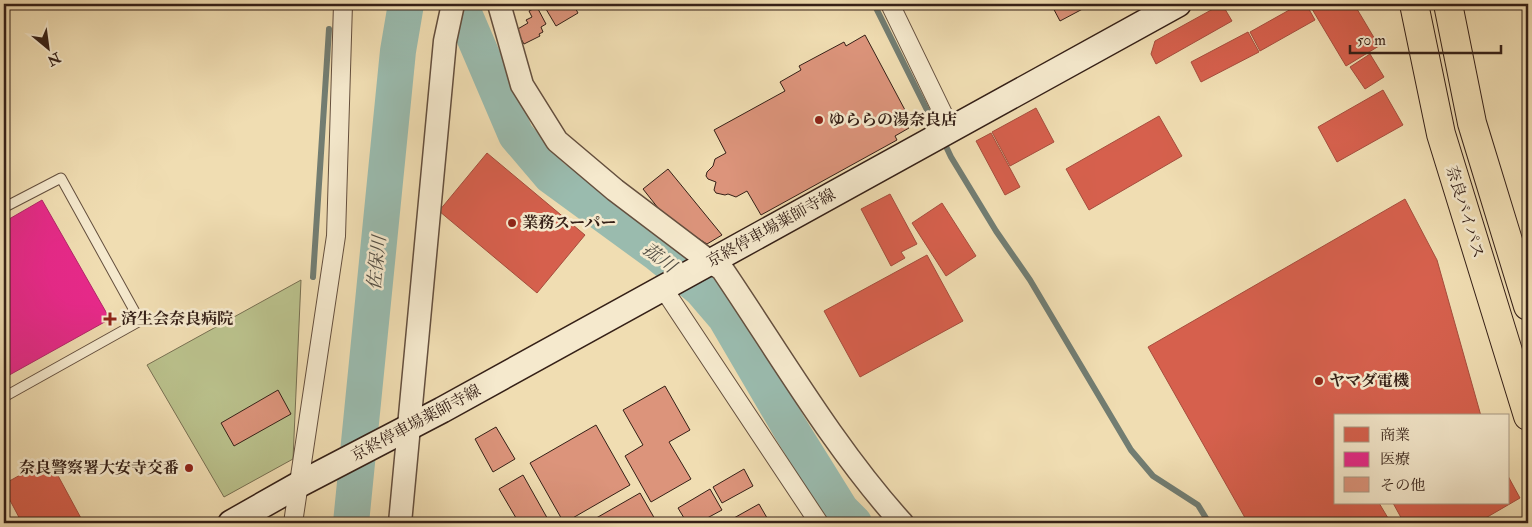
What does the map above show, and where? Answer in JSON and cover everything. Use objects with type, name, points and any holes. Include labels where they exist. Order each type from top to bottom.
[{"type":"highway","name":"奈良バイパス","points":[[1414,4],[1441,134],[1528,416]]},
{"type":"highway","name":"奈良バイパス","points":[[1448,4],[1472,122],[1528,306]]},
{"type":"main road","name":"京終停車場薬師寺線","points":[[231,523],[305,481],[403,431],[1178,4]]},
{"type":"street","points":[[293,523],[305,481],[336,236],[343,4]]},
{"type":"street","points":[[400,523],[403,431],[445,41],[453,4]]},
{"type":"street","points":[[499,4],[522,85],[556,141],[705,264],[722,269],[827,426],[881,500],[902,523]]},
{"type":"street","points":[[890,4],[950,128]]},
{"type":"street","points":[[665,287],[819,523]]},
{"type":"lane","points":[[4,201],[7,206],[61,178],[140,321],[4,397]]},
{"type":"green space","points":[[301,280],[293,459],[224,497],[147,365]]},
{"type":"building: 商業","points":[[1222,4],[1232,21],[1156,64],[1151,54],[1155,41]]},
{"type":"building: 商業","points":[[1300,4],[1306,4],[1315,20],[1260,51],[1250,32]]},
{"type":"building: 商業","points":[[1309,4],[1354,4],[1379,46],[1346,66]]},
{"type":"building: 商業","points":[[1248,32],[1259,52],[1201,82],[1191,62]]},
{"type":"building: 商業","points":[[1370,54],[1384,77],[1365,89],[1350,67]]},
{"type":"building: 商業","points":[[1383,90],[1403,125],[1337,162],[1318,127]]},
{"type":"building: 商業","points":[[1036,108],[1054,142],[1010,166],[992,132]]},
{"type":"building: 商業","points":[[1159,116],[1182,156],[1089,210],[1066,169]]},
{"type":"building: 商業","points":[[991,133],[1020,187],[1005,195],[976,141]]},
{"type":"building: 商業","name":"業務スーパー","points":[[487,153],[585,235],[537,293],[439,211]]},
{"type":"building: 商業","points":[[890,194],[917,244],[901,252],[905,258],[891,266],[861,209]]},
{"type":"building: 商業","name":"ヤマダ電機","points":[[1405,199],[1437,260],[1480,414],[1334,414],[1334,504],[1380,504],[1391,523],[1248,523],[1148,347]]},
{"type":"building: 商業","points":[[942,203],[976,256],[946,276],[912,223]]},
{"type":"building: 商業","points":[[927,255],[963,321],[860,377],[824,311]]},
{"type":"building: 商業","points":[[49,459],[82,520],[76,523],[22,523],[4,489],[4,484]]},
{"type":"building: 商業","points":[[1510,480],[1520,498],[1510,504]]},
{"type":"building: 商業","points":[[1394,504],[1510,504],[1477,523],[1404,523]]},
{"type":"building: 医療","points":[[42,200],[110,319],[4,378],[4,222]]},
{"type":"building: その他","points":[[543,4],[573,4],[578,13],[556,26]]},
{"type":"building: その他","points":[[1051,4],[1092,4],[1060,21]]},
{"type":"building: その他","points":[[537,7],[546,24],[541,27],[543,32],[539,34],[540,36],[524,44],[516,30],[528,23],[526,20],[532,17],[529,11]]},
{"type":"building: その他","name":"ゆららの湯奈良店","points":[[865,35],[905,110],[901,112],[909,128],[895,136],[897,140],[761,215],[747,191],[736,197],[716,193],[714,190],[716,182],[708,179],[706,176],[707,172],[713,166],[715,159],[726,153],[714,130],[785,91],[780,82],[801,70],[799,66],[844,42],[846,46]]},
{"type":"building: その他","points":[[668,169],[722,235],[707,244],[666,218],[643,189]]},
{"type":"building: その他","points":[[665,386],[690,430],[669,442],[691,479],[651,502],[625,456],[643,445],[623,410]]},
{"type":"building: その他","points":[[278,390],[291,414],[234,446],[221,423]]},
{"type":"building: その他","points":[[596,425],[630,485],[564,523],[530,463]]},
{"type":"building: その他","points":[[496,427],[515,459],[493,472],[475,439]]},
{"type":"building: その他","points":[[744,469],[753,486],[722,503],[713,487]]},
{"type":"building: その他","points":[[523,475],[550,523],[519,523],[499,489]]},
{"type":"building: その他","points":[[710,489],[722,510],[698,523],[687,523],[678,508]]},
{"type":"building: その他","points":[[640,493],[656,521],[652,523],[592,523],[591,521]]},
{"type":"building: その他","points":[[759,504],[770,523],[725,523]]},
{"type":"waterway","name":"佐保川","points":[[351,523],[398,51],[406,4]]},
{"type":"waterway","name":"菰川","points":[[460,4],[516,135],[551,176],[658,254],[701,289],[725,317],[841,510],[854,523]]},
{"type":"waterway","points":[[874,4],[938,132]]},
{"type":"waterway","points":[[313,277],[329,29]]},
{"type":"waterway","points":[[943,140],[951,157],[996,231],[1030,280],[1131,450],[1153,476],[1198,505],[1209,523]]},
{"type":"place","name":"ゆららの湯奈良店","points":[[819,120]]},
{"type":"place","name":"業務スーパー","points":[[512,223]]},
{"type":"place","name":"済生会奈良病院","points":[[110,319]]},
{"type":"place","name":"ヤマダ電機","points":[[1319,381]]},
{"type":"place","name":"奈良警察署大安寺交番","points":[[189,468]]}]
